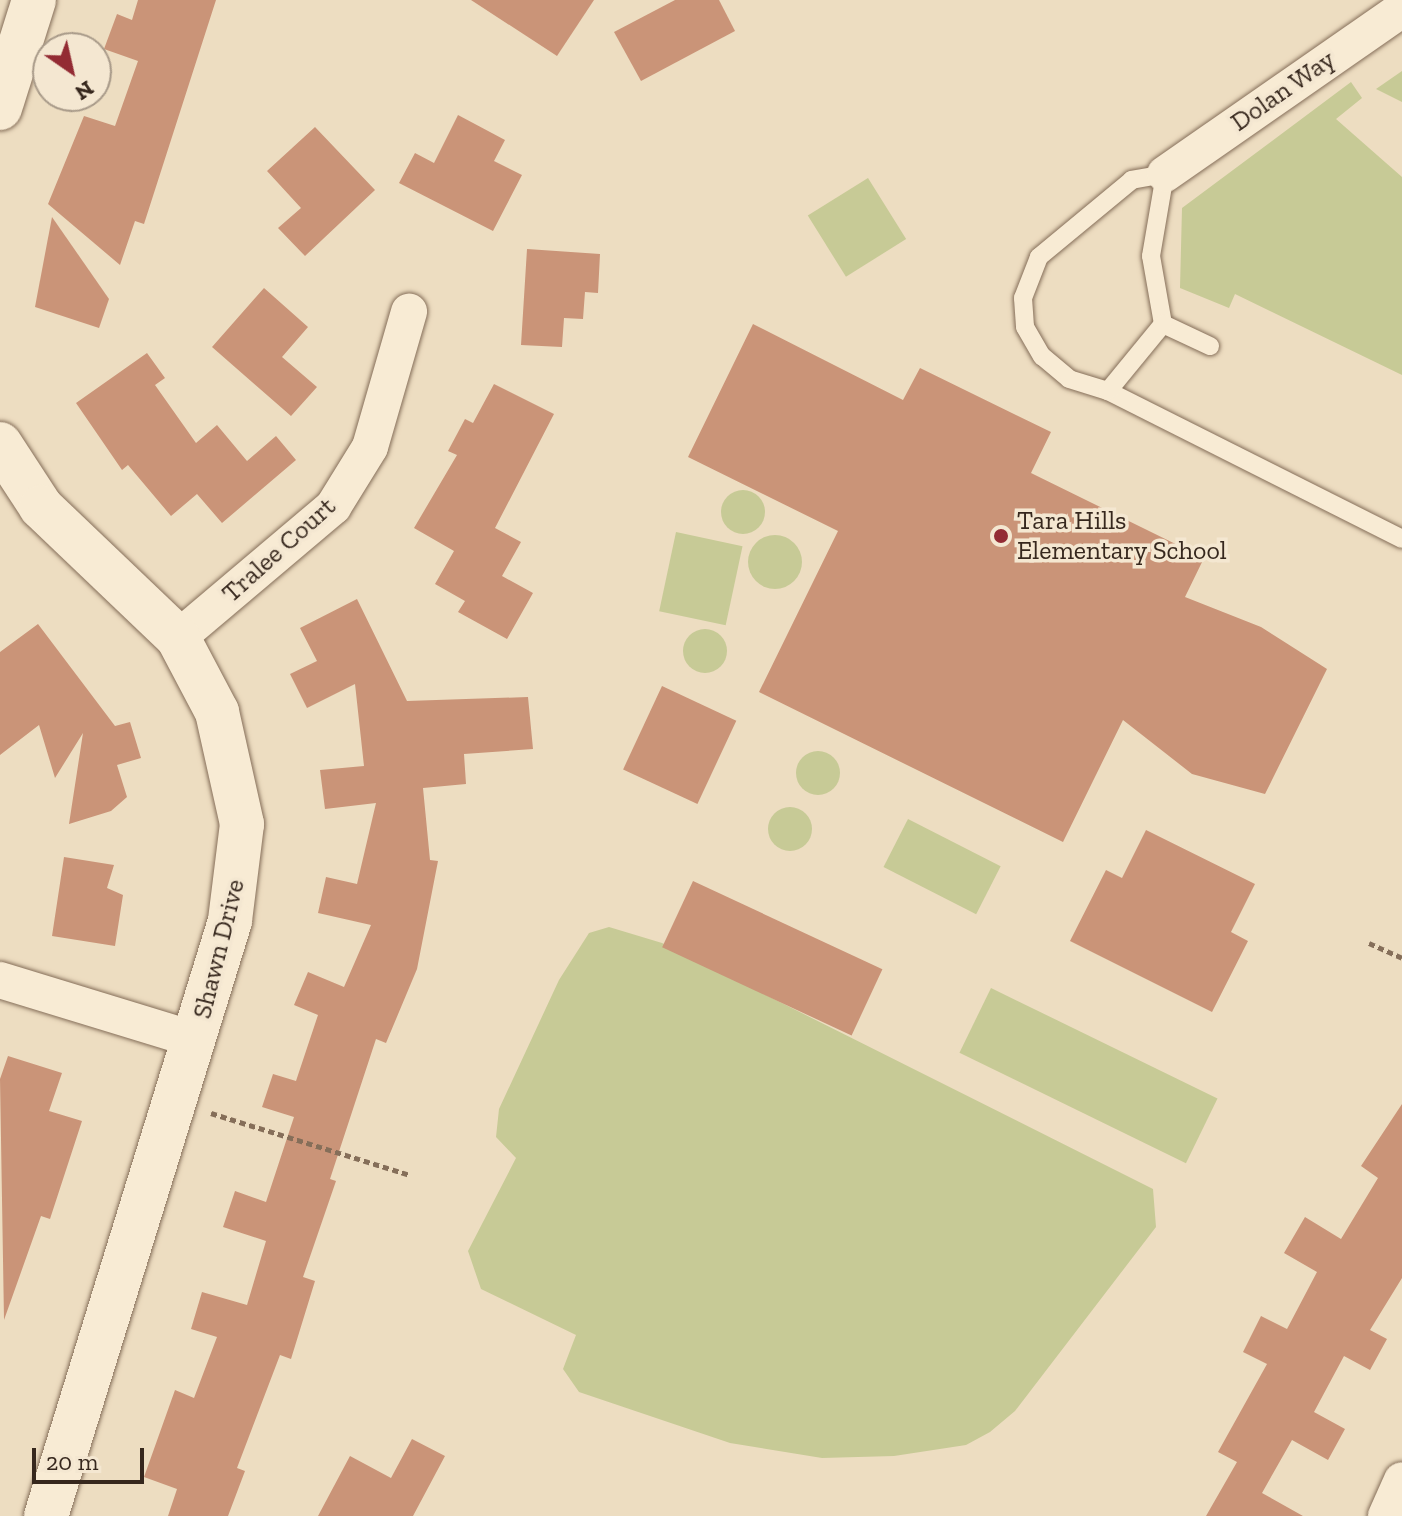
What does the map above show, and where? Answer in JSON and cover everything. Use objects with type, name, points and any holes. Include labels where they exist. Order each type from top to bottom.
[{"type":"street","points":[[2,91],[34,0]]},
{"type":"street","name":"Dolan Way","points":[[1165,174],[1402,9]]},
{"type":"street","name":"Tralee Court","points":[[178,638],[333,507],[370,447],[409,312]]},
{"type":"street","name":"Shawn Drive","points":[[0,444],[41,507],[178,638],[217,712],[242,824],[230,921],[196,1040],[46,1516]]},
{"type":"street","points":[[0,980],[196,1040]]},
{"type":"street","points":[[1386,1516],[1402,1480]]},
{"type":"lane","points":[[1108,391],[1163,324],[1151,256],[1165,174],[1132,180],[1039,257],[1023,298],[1025,327],[1042,356],[1069,379],[1108,391],[1402,539]]},
{"type":"lane","points":[[1163,324],[1210,346]]},
{"type":"path","points":[[1369,943],[1402,958]]},
{"type":"path","points":[[174,1107],[410,1175]]},
{"type":"green space","points":[[1402,71],[1402,102],[1376,89]]},
{"type":"green space","points":[[1351,82],[1362,98],[1336,119],[1402,177],[1402,375],[1235,294],[1229,308],[1180,288],[1182,208]]},
{"type":"green space","points":[[868,178],[906,239],[846,277],[808,216]]},
{"type":"green space","points":[[743,490],[758,497],[765,512],[758,527],[743,534],[728,527],[721,512],[728,497]]},
{"type":"green space","points":[[676,532],[743,546],[726,625],[659,611]]},
{"type":"green space","points":[[775,535],[794,543],[802,562],[794,581],[775,589],[756,581],[748,562],[756,543]]},
{"type":"green space","points":[[705,629],[720,636],[727,651],[720,666],[705,673],[690,666],[683,651],[690,636]]},
{"type":"green space","points":[[818,751],[833,758],[840,773],[833,788],[818,795],[803,788],[796,773],[803,758]]},
{"type":"green space","points":[[790,807],[805,814],[812,829],[805,844],[790,851],[775,844],[768,829],[775,814]]},
{"type":"green space","points":[[908,819],[1001,866],[976,914],[883,867]]},
{"type":"green space","points":[[609,927],[662,943],[1153,1189],[1156,1227],[1015,1411],[990,1432],[966,1445],[894,1456],[822,1458],[730,1443],[579,1392],[563,1369],[576,1335],[481,1289],[468,1251],[516,1158],[496,1137],[499,1109],[559,980],[589,933]]},
{"type":"green space","points":[[991,988],[1217,1098],[1186,1163],[959,1053]]},
{"type":"building","points":[[138,0],[216,0],[144,224],[135,221],[120,265],[48,204],[84,116],[115,126],[138,61],[112,52],[110,32],[117,14],[132,20]]},
{"type":"building","points":[[471,0],[594,0],[557,56]]},
{"type":"building","points":[[675,0],[719,0],[735,31],[641,81],[614,32]]},
{"type":"building","points":[[458,115],[505,140],[494,161],[522,175],[493,231],[399,183],[415,153],[434,163]]},
{"type":"building","points":[[315,127],[375,190],[305,256],[278,228],[301,208],[267,171]]},
{"type":"building","points":[[52,217],[109,299],[99,328],[35,307]]},
{"type":"building","points":[[527,249],[600,254],[598,293],[585,292],[583,319],[564,318],[562,347],[521,345]]},
{"type":"building","points":[[264,288],[308,327],[282,357],[317,387],[291,416],[212,347]]},
{"type":"building","points":[[753,324],[903,400],[920,368],[1051,432],[1031,473],[1204,558],[1185,597],[1261,627],[1327,669],[1265,794],[1192,774],[1123,720],[1063,842],[759,692],[838,531],[688,457]]},
{"type":"building","points":[[147,353],[165,378],[155,385],[196,443],[217,425],[247,461],[276,436],[296,460],[222,523],[197,494],[171,516],[128,465],[122,470],[76,403]]},
{"type":"building","points":[[494,384],[554,414],[495,528],[521,542],[502,576],[533,593],[507,639],[458,612],[465,601],[435,584],[454,551],[414,528],[457,455],[448,451],[465,419],[473,423]]},
{"type":"building","points":[[357,599],[407,701],[528,697],[533,749],[464,754],[466,784],[423,788],[430,860],[438,861],[417,969],[386,1043],[376,1039],[330,1179],[336,1181],[303,1277],[315,1281],[291,1359],[280,1355],[237,1468],[245,1471],[228,1516],[168,1516],[177,1489],[144,1477],[175,1390],[194,1398],[217,1337],[191,1329],[202,1292],[247,1305],[266,1241],[223,1227],[235,1191],[266,1202],[294,1117],[262,1107],[273,1074],[296,1081],[318,1015],[294,1005],[308,972],[344,987],[371,925],[318,913],[326,877],[357,884],[376,803],[325,809],[320,770],[364,766],[355,684],[307,708],[290,674],[317,661],[300,628]]},
{"type":"building","points":[[38,624],[115,726],[130,722],[141,758],[117,765],[127,797],[111,811],[69,824],[83,733],[55,778],[39,725],[0,755],[0,652]]},
{"type":"building","points":[[662,686],[736,721],[697,804],[623,769]]},
{"type":"building","points":[[1146,830],[1255,884],[1231,932],[1248,941],[1212,1012],[1070,941],[1106,870],[1122,878]]},
{"type":"building","points":[[64,857],[114,865],[107,888],[123,895],[115,946],[52,936]]},
{"type":"building","points":[[693,881],[882,969],[852,1035],[662,947]]},
{"type":"building","points":[[8,1056],[62,1073],[49,1111],[82,1121],[50,1219],[41,1216],[4,1320],[0,1079]]},
{"type":"building","points":[[1402,1104],[1402,1278],[1370,1330],[1387,1339],[1370,1370],[1344,1356],[1314,1412],[1345,1429],[1328,1460],[1292,1440],[1262,1493],[1303,1516],[1206,1516],[1237,1462],[1218,1452],[1267,1364],[1243,1352],[1261,1316],[1287,1329],[1317,1272],[1284,1253],[1305,1217],[1341,1239],[1378,1178],[1361,1166]]},
{"type":"building","points":[[412,1439],[445,1456],[413,1516],[318,1516],[350,1456],[391,1478]]},
{"type":"place","name":"Tara Hills Elementary School","points":[[1001,536]]}]
